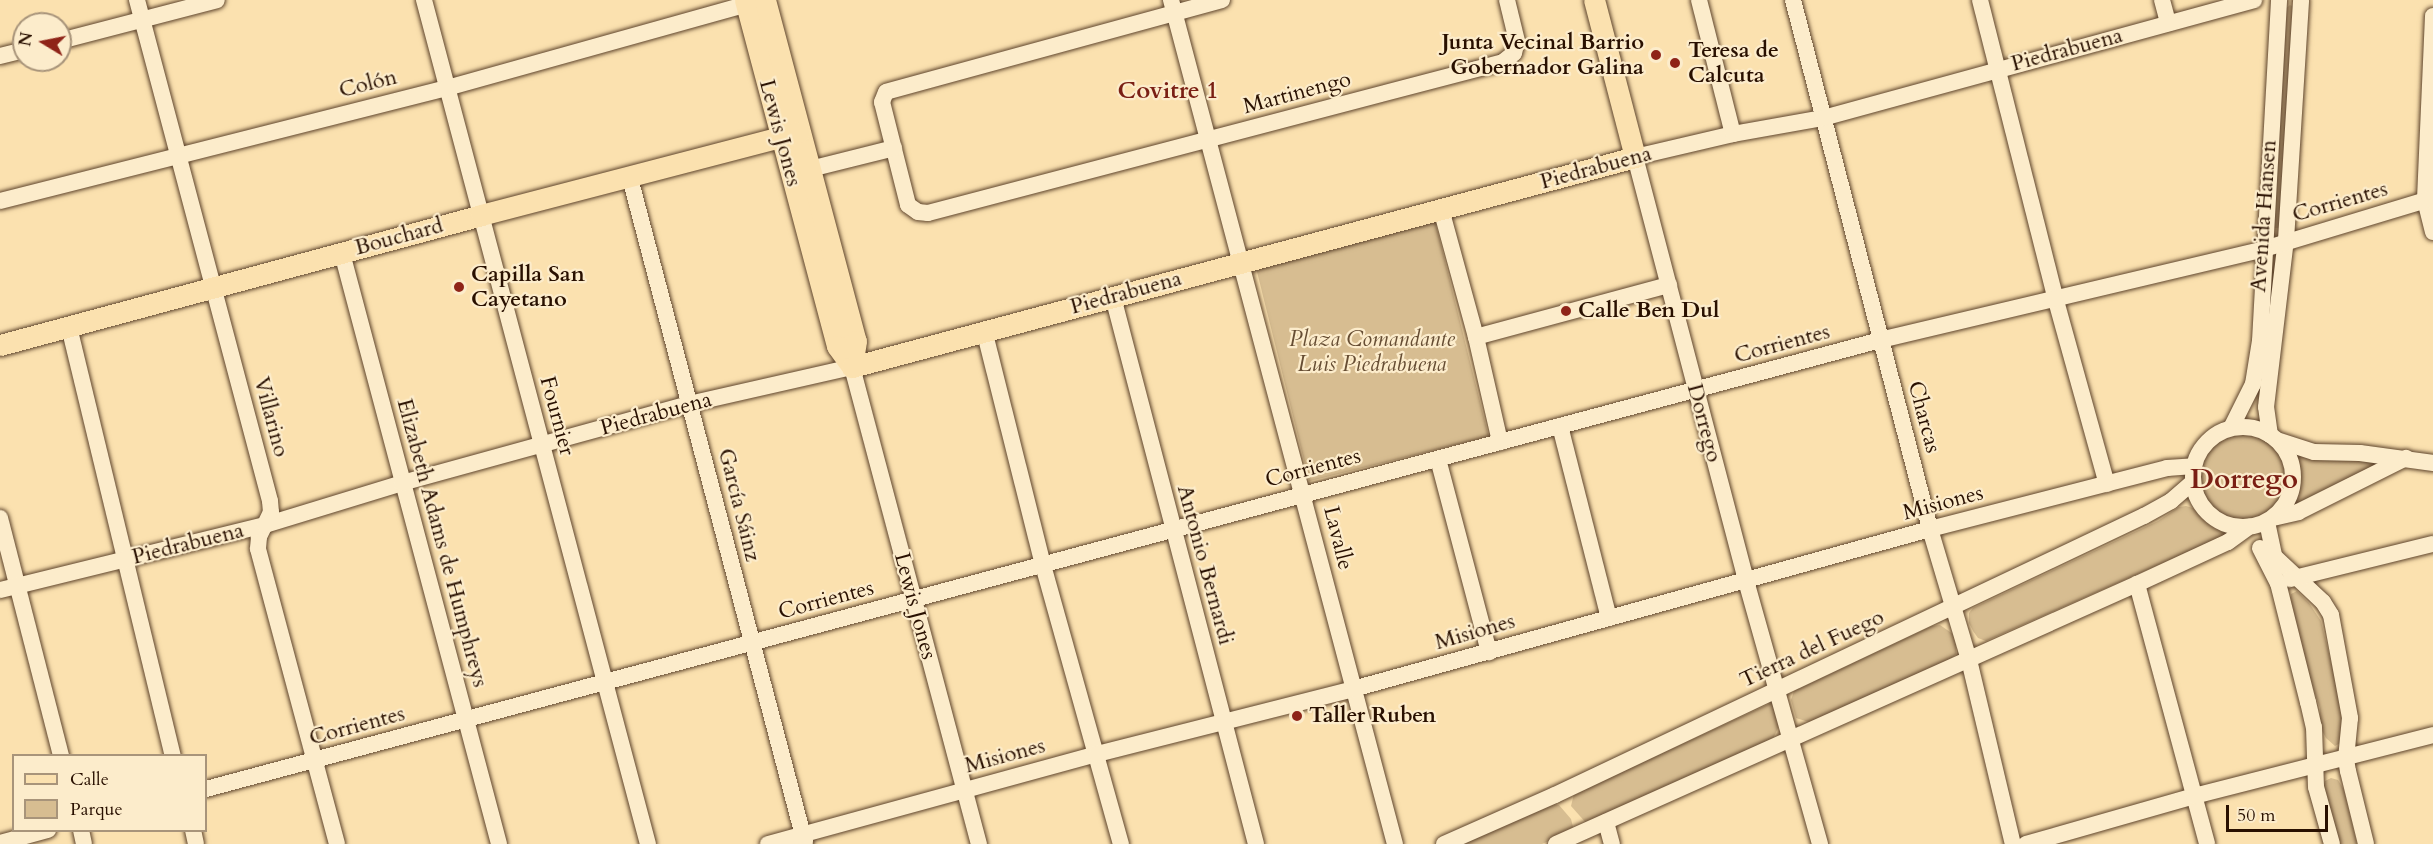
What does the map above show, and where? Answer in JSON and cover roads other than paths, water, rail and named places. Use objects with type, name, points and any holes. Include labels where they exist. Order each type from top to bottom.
[{"type":"main road","name":"Dorrego","points":[[1594,0],[1635,157]]},
{"type":"main road","name":"Lewis Jones","points":[[754,1],[801,171],[837,346],[852,367]]},
{"type":"main road","name":"Bouchard","points":[[0,345],[481,215],[790,135]]},
{"type":"main road","name":"Piedrabuena","points":[[852,367],[1635,157]]},
{"type":"street","name":"Villarino","points":[[137,0],[270,501],[271,512],[259,537],[258,549],[337,844]]},
{"type":"street","points":[[72,38],[217,0]]},
{"type":"street","name":"Fournier","points":[[424,0],[648,844]]},
{"type":"street","points":[[801,171],[894,148],[882,102],[886,92],[1172,6],[1221,0]]},
{"type":"street","name":"Martinengo","points":[[894,148],[908,205],[918,212],[928,213],[1503,62],[1514,53],[1517,41],[1507,0]]},
{"type":"street","points":[[1699,0],[1733,134]]},
{"type":"street","name":"Charcas","points":[[1793,0],[1930,529],[1969,660],[2013,844]]},
{"type":"street","points":[[1980,0],[2055,297],[2107,484]]},
{"type":"street","points":[[2162,0],[2168,23]]},
{"type":"street","name":"Piedrabuena","points":[[1635,157],[1733,134],[1823,118],[2254,0]]},
{"type":"street","name":"Avenida Hansen","points":[[2232,428],[2253,384],[2260,341],[2279,0]]},
{"type":"street","name":"Avenida Hansen","points":[[2273,437],[2266,407],[2286,240],[2301,0]]},
{"type":"street","name":"Colón","points":[[0,201],[178,154],[447,88],[754,1]]},
{"type":"street","name":"Lavalle","points":[[1172,6],[1304,494],[1395,844]]},
{"type":"street","points":[[2433,16],[2429,199],[2433,232]]},
{"type":"street","name":"Dorrego","points":[[1635,157],[1746,580],[1779,690],[1820,844]]},
{"type":"street","name":"García Sáinz","points":[[630,178],[804,839]]},
{"type":"street","name":"Corrientes","points":[[207,789],[1880,340],[2264,249],[2286,240],[2429,199]]},
{"type":"street","points":[[1441,209],[1476,337],[1500,442]]},
{"type":"street","name":"Elizabeth Adams de Humphreys","points":[[342,253],[499,844]]},
{"type":"street","points":[[1476,337],[1669,285]]},
{"type":"street","name":"Antonio Bernardi","points":[[1113,297],[1172,531],[1256,844]]},
{"type":"street","points":[[69,327],[172,754]]},
{"type":"street","points":[[984,330],[1043,565],[1122,844]]},
{"type":"street","name":"Piedrabuena","points":[[0,590],[265,525],[402,483],[689,404],[852,367]]},
{"type":"street","name":"Lewis Jones","points":[[852,367],[979,844]]},
{"type":"street","points":[[1560,426],[1609,618]]},
{"type":"street","points":[[2406,458],[2298,512],[2261,524],[2229,525],[2211,517],[2196,495],[2193,474],[2207,442],[2232,428],[2245,427],[2314,452],[2360,453],[2406,458],[2433,463]]},
{"type":"street","points":[[1556,844],[2137,584],[2228,542],[2261,524],[2282,508],[2290,495],[2293,480],[2292,465],[2286,451],[2273,437]]},
{"type":"street","points":[[1438,459],[1489,652]]},
{"type":"street","name":"Misiones","points":[[768,844],[804,839],[964,790],[1353,689],[1930,529],[2167,468],[2193,474]]},
{"type":"street","name":"Tierra del Fuego","points":[[1444,844],[1779,690],[2144,516],[2172,501],[2193,474]]},
{"type":"street","points":[[0,518],[60,754]]},
{"type":"street","points":[[2261,524],[2274,556],[2323,602],[2331,615],[2350,718],[2346,759],[2366,844]]},
{"type":"street","points":[[2261,524],[2262,556],[2278,583],[2314,727],[2316,787],[2332,844]]},
{"type":"street","points":[[2278,583],[2297,576],[2432,546]]},
{"type":"street","points":[[2137,584],[2206,844]]},
{"type":"street","points":[[2026,844],[2194,796],[2315,767],[2433,735]]},
{"type":"street","points":[[1606,822],[1612,844]]},
{"type":"street","points":[[0,843],[44,832]]},
{"type":"place","name":"Junta Vecinal Barrio Gobernador Galina","points":[[1656,55]]},
{"type":"place","name":"Teresa de Calcuta","points":[[1675,63]]},
{"type":"place","name":"Capilla San Cayetano","points":[[459,287]]},
{"type":"place","name":"Calle Ben Dul","points":[[1566,311]]},
{"type":"place","name":"Taller Ruben","points":[[1297,716]]},
{"type":"district","name":"Covitre 1","points":[[1168,91]]},
{"type":"district","name":"Dorrego","points":[[2244,479]]},
{"type":"park label","name":"Plaza Comandante Luis Piedrabuena","points":[[1372,352]]}]
